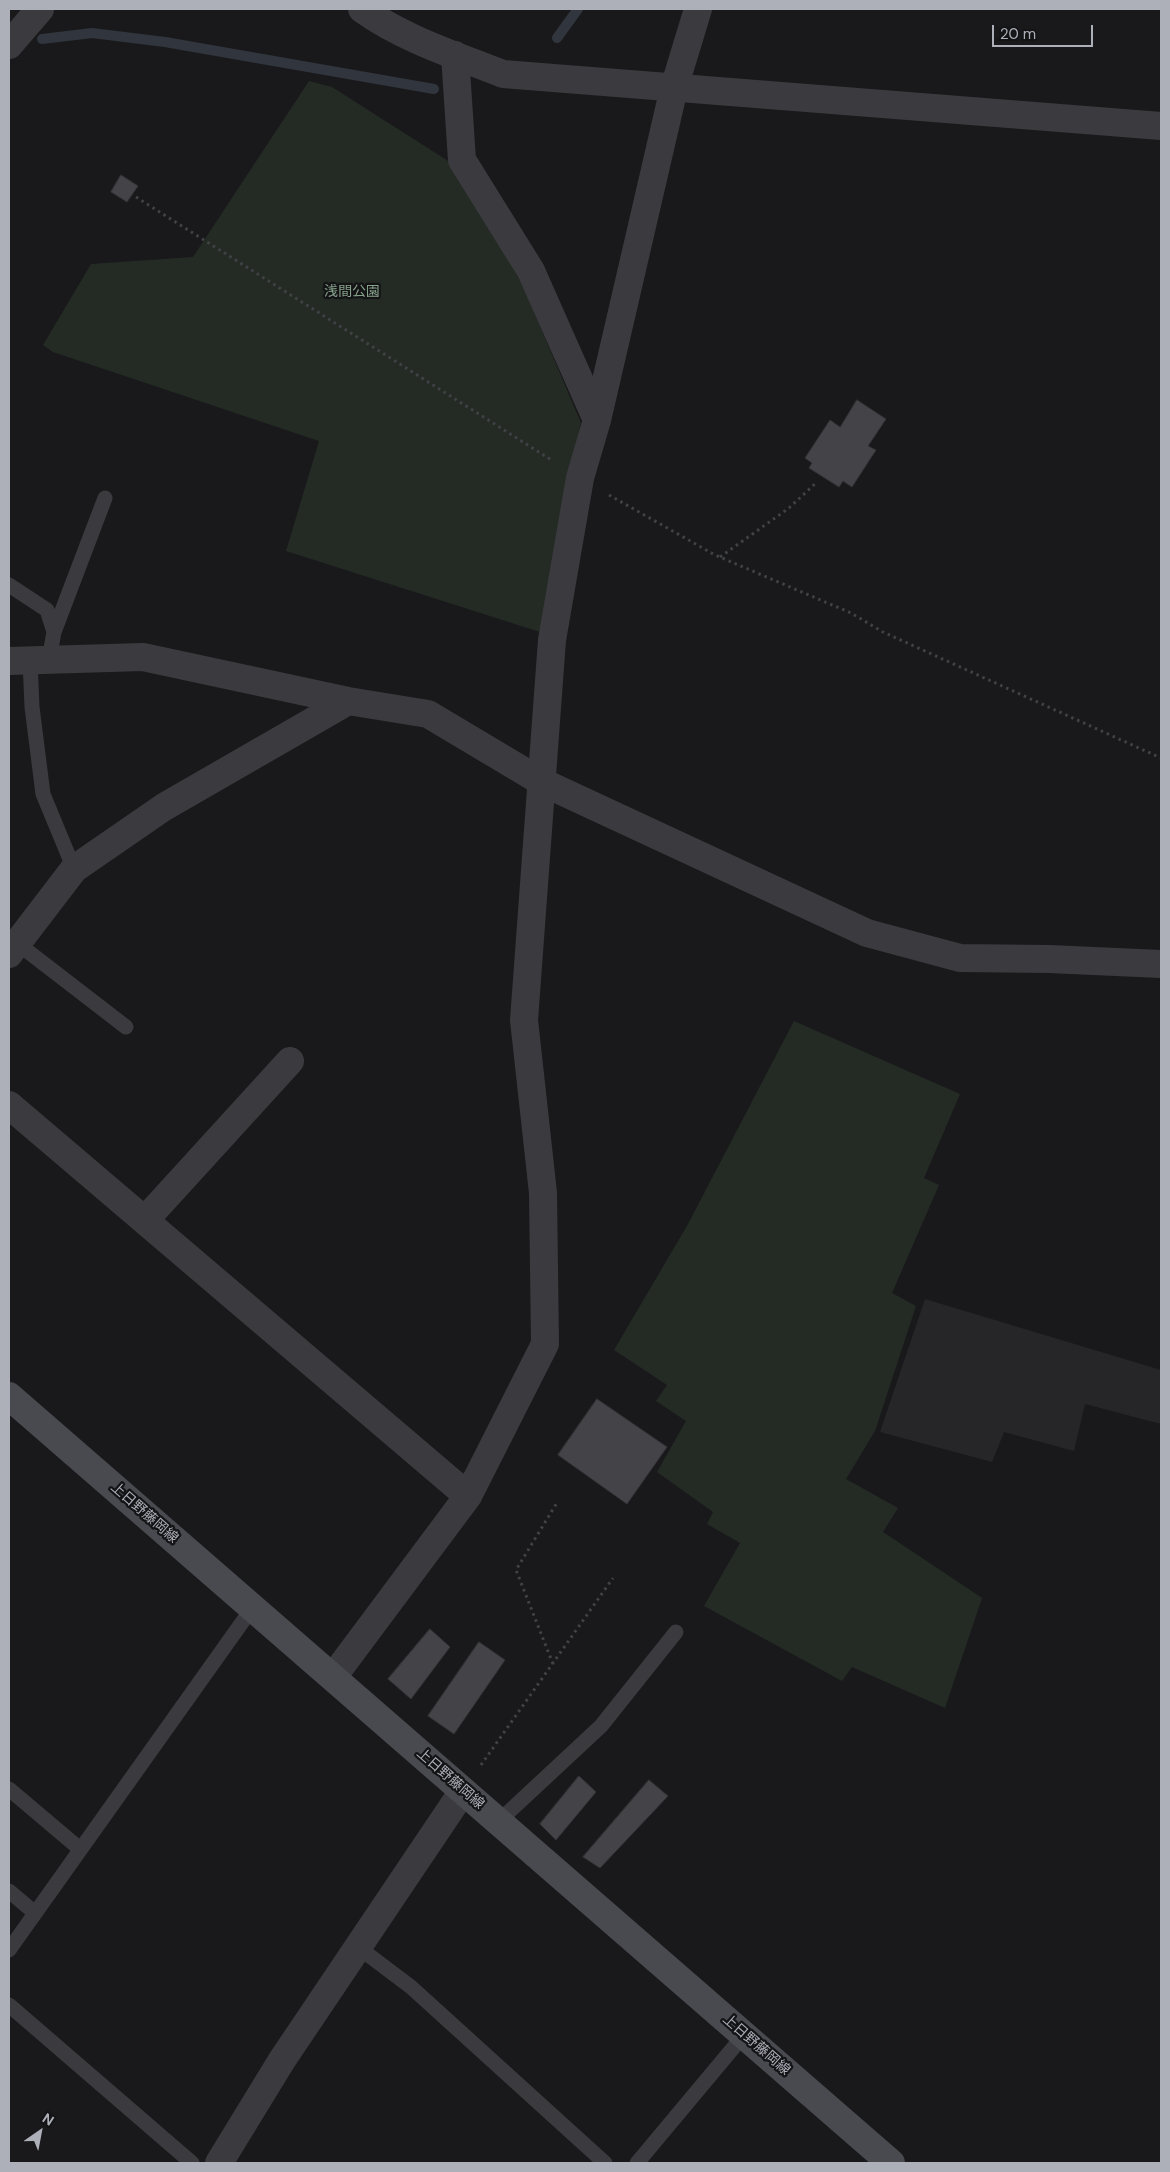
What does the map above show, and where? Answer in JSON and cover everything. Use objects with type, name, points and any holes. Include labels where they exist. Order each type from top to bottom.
[{"type":"main road","name":"上日野藤岡線","points":[[9,1396],[891,2163]]},
{"type":"street","points":[[9,45],[40,9]]},
{"type":"street","points":[[362,9],[378,20],[455,55],[503,74],[1161,126]]},
{"type":"street","points":[[333,1677],[468,1496],[545,1344],[542,1194],[524,1020],[552,640],[580,478],[596,420],[674,88],[698,9]]},
{"type":"street","points":[[455,55],[462,160],[531,271],[596,420]]},
{"type":"street","points":[[29,660],[143,657],[348,701],[428,714],[542,782],[867,933],[960,958],[1049,959],[1161,964]]},
{"type":"street","points":[[13,949],[74,869],[164,807],[348,701]]},
{"type":"street","points":[[145,1220],[290,1061]]},
{"type":"street","points":[[9,1105],[468,1496]]},
{"type":"street","points":[[219,2163],[282,2060],[463,1791]]},
{"type":"lane","points":[[74,869],[43,794],[32,707],[29,660],[54,632],[105,498]]},
{"type":"lane","points":[[9,586],[47,610],[54,632]]},
{"type":"lane","points":[[13,949],[126,1028]]},
{"type":"lane","points":[[9,1950],[253,1607]]},
{"type":"lane","points":[[499,1821],[601,1726],[676,1632]]},
{"type":"lane","points":[[9,1789],[80,1849]]},
{"type":"lane","points":[[9,1891],[35,1913]]},
{"type":"lane","points":[[358,1947],[411,1987],[605,2163]]},
{"type":"lane","points":[[9,2005],[192,2163]]},
{"type":"lane","points":[[637,2163],[744,2034]]},
{"type":"path","points":[[136,197],[580,478],[720,558],[851,613],[883,632],[1161,758]]},
{"type":"path","points":[[720,558],[789,508],[817,482]]},
{"type":"path","points":[[553,1664],[516,1570],[558,1502]]},
{"type":"path","points":[[463,1791],[613,1578]]},
{"type":"shaded area","points":[[925,1299],[1161,1370],[1161,1424],[1085,1404],[1074,1451],[1004,1432],[992,1462],[880,1432]]},
{"type":"green space","name":"浅間公園","points":[[309,81],[332,87],[456,166],[523,286],[581,423],[561,510],[540,632],[286,551],[319,441],[53,352],[43,345],[91,264],[193,257]]},
{"type":"green space","points":[[794,1021],[960,1094],[924,1178],[939,1185],[892,1293],[916,1306],[875,1431],[846,1479],[898,1508],[883,1532],[982,1598],[945,1708],[852,1667],[842,1681],[704,1606],[740,1543],[707,1524],[713,1512],[657,1472],[686,1421],[656,1401],[667,1385],[614,1350],[688,1224]]},
{"type":"building","points":[[121,175],[138,186],[127,202],[111,192]]},
{"type":"building","points":[[857,400],[886,419],[868,446],[876,450],[852,487],[843,481],[839,487],[809,468],[812,463],[805,458],[830,420],[840,427]]},
{"type":"building","points":[[597,1399],[667,1447],[627,1504],[558,1455]]},
{"type":"building","points":[[430,1629],[450,1647],[411,1699],[388,1679]]},
{"type":"building","points":[[479,1642],[505,1660],[454,1734],[428,1716]]},
{"type":"building","points":[[579,1776],[596,1792],[556,1840],[540,1824]]},
{"type":"building","points":[[649,1780],[668,1796],[600,1868],[583,1857]]},
{"type":"waterway","points":[[557,38],[578,9]]},
{"type":"waterway","points":[[42,39],[92,33],[165,42],[434,89]]}]
